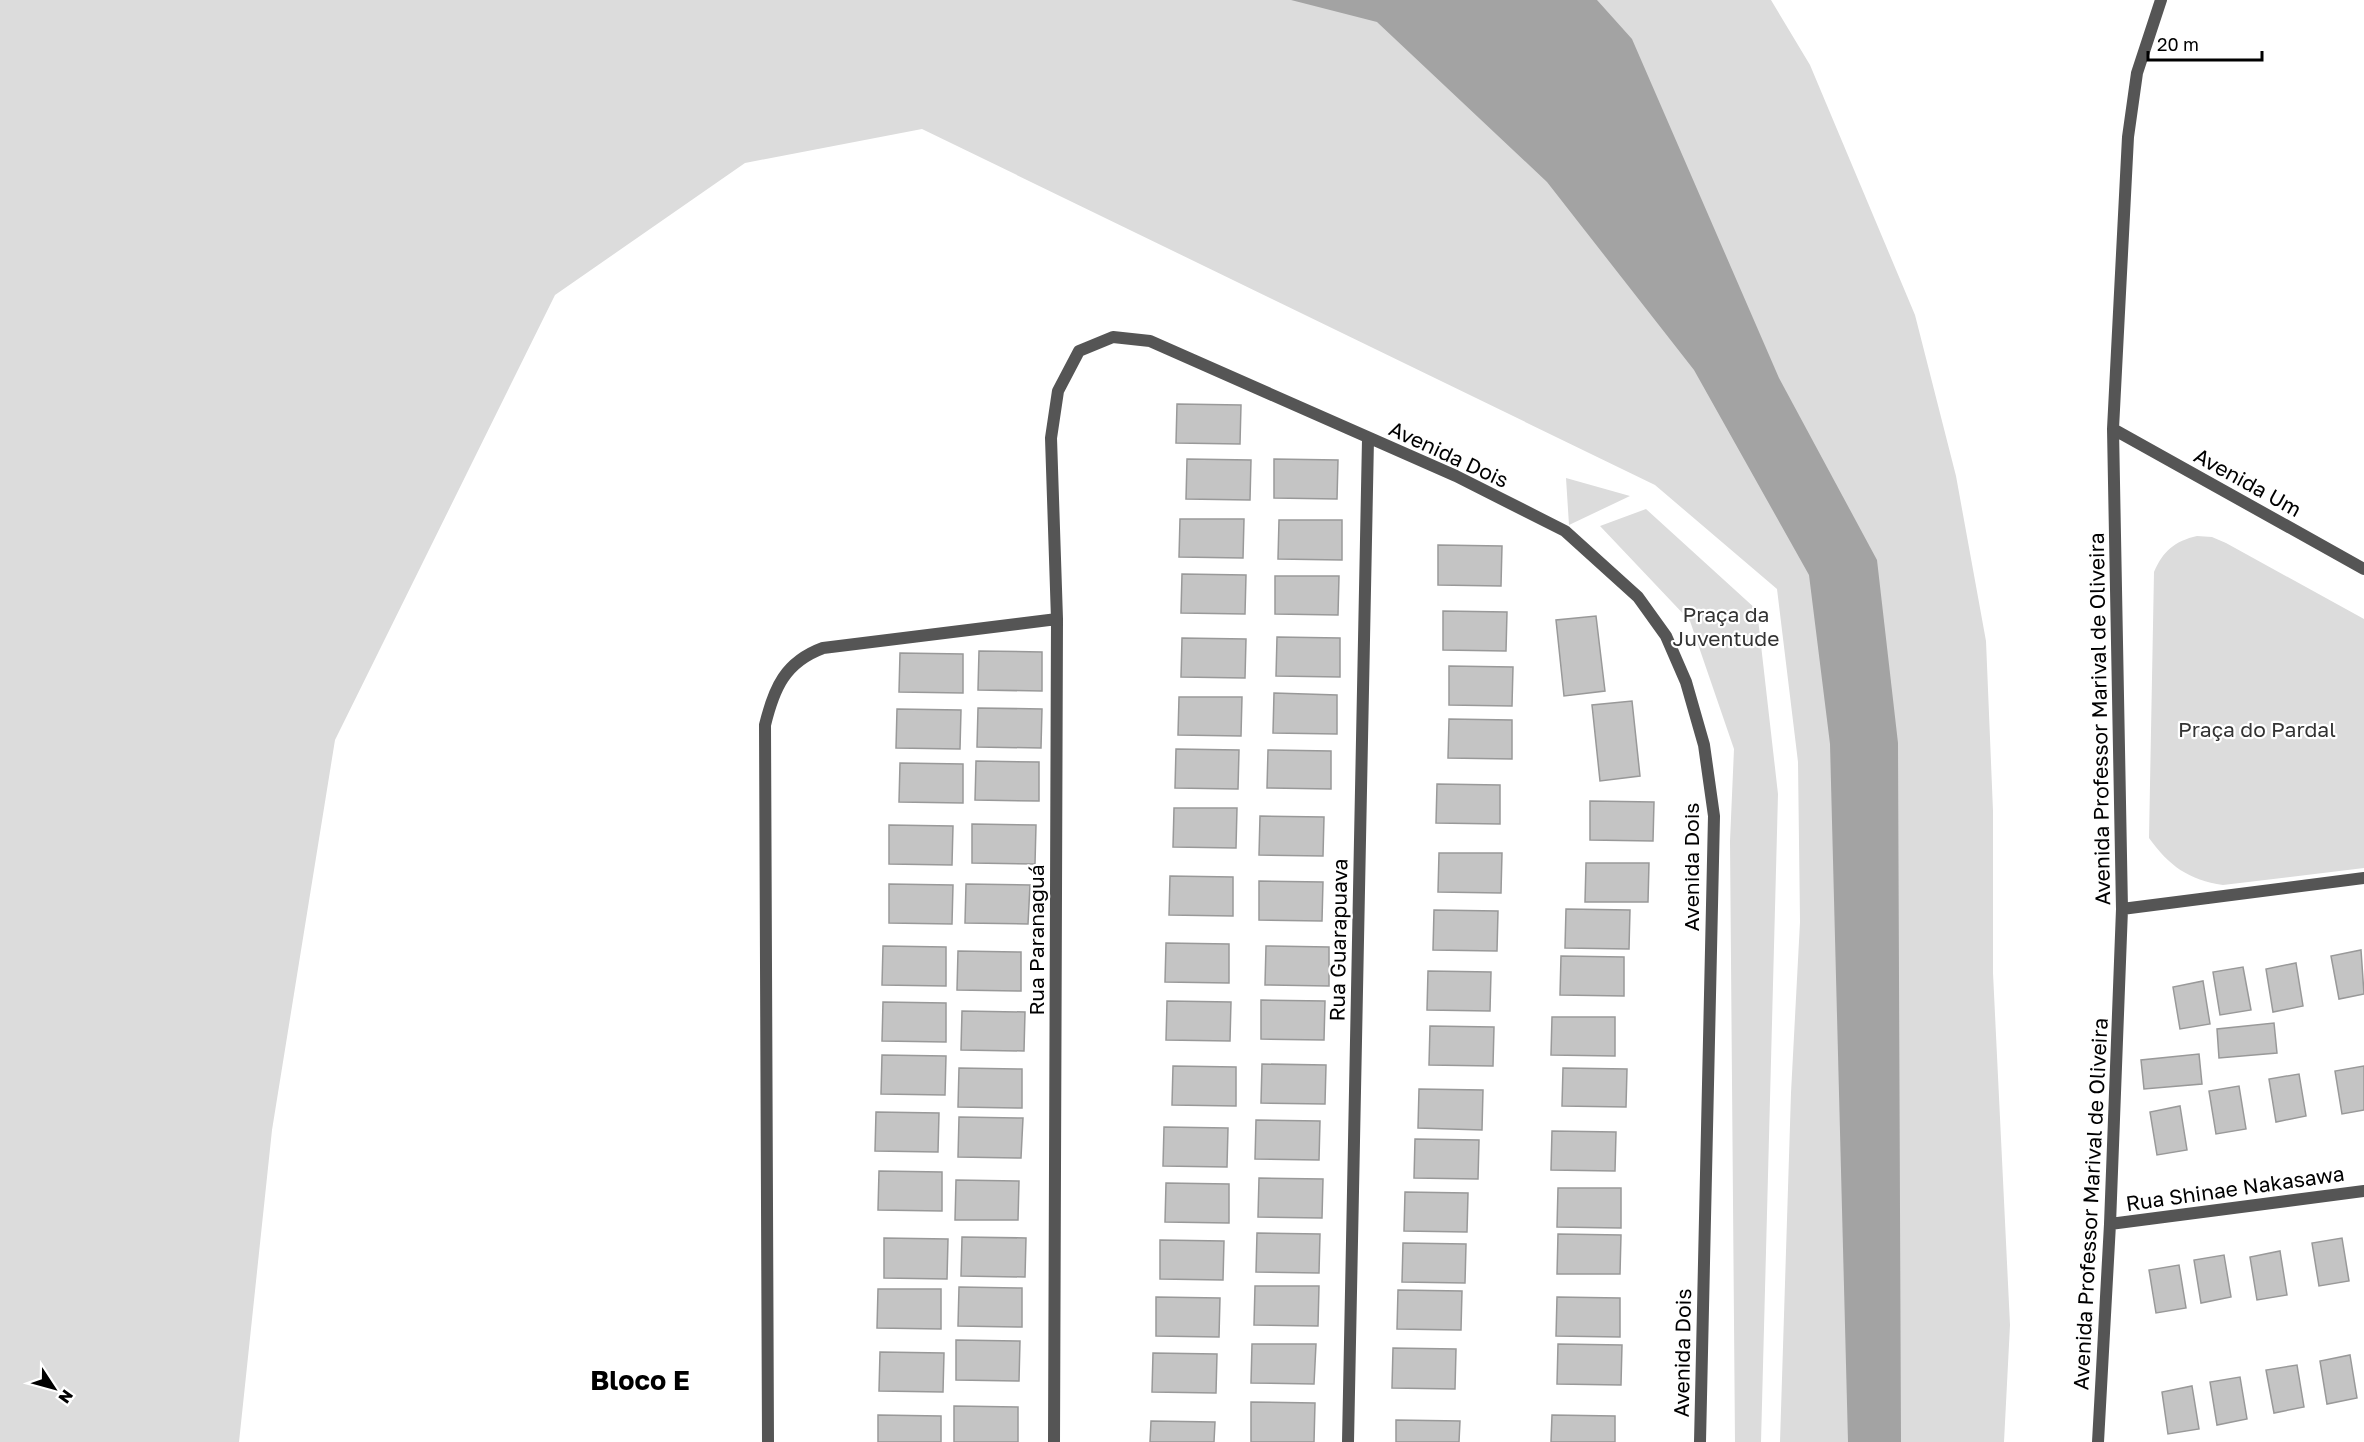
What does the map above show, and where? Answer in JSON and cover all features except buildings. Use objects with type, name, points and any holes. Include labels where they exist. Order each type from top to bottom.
[{"type":"street","name":"Avenida Professor Marival de Oliveira","points":[[2098,1442],[2110,1224],[2122,909],[2113,429],[2128,137],[2137,73],[2161,0]]},
{"type":"street","name":"Avenida Dois","points":[[1051,438],[1058,391],[1080,351],[1113,338],[1150,341],[1456,476],[1565,531],[1638,597],[1666,636],[1686,681],[1704,745],[1714,816],[1700,1442]]},
{"type":"street","name":"Avenida Um","points":[[2113,429],[2364,569]]},
{"type":"street","name":"Rua Paranaguá","points":[[1051,438],[1057,619],[1054,1442]]},
{"type":"street","name":"Rua Guarapuava","points":[[1347,1442],[1368,439]]},
{"type":"street","points":[[768,1442],[765,725],[771,699],[783,675],[794,663],[823,648],[1057,619]]},
{"type":"street","points":[[2122,909],[2364,878]]},
{"type":"street","name":"Rua Shinae Nakasawa","points":[[2110,1224],[2364,1191]]},
{"type":"green space","points":[[0,0],[1771,0],[1810,65],[1915,315],[1956,476],[1986,641],[1993,811],[1993,973],[2010,1325],[2004,1442],[1780,1442],[1791,1093],[1800,922],[1798,762],[1777,589],[1655,485],[922,129],[745,163],[555,295],[335,740],[272,1130],[239,1442],[0,1442]]},
{"type":"green space","points":[[1566,478],[1630,496],[1569,525]]},
{"type":"green space","name":"Praça da Juventude","points":[[1646,509],[1757,610],[1778,794],[1761,1442],[1735,1442],[1730,841],[1734,749],[1690,621],[1600,526]]},
{"type":"green space","name":"Praça do Pardal","points":[[2197,536],[2212,537],[2226,543],[2364,619],[2364,868],[2223,885],[2211,883],[2181,870],[2164,856],[2149,838],[2154,572],[2161,558],[2171,548]]},
{"type":"shaded area","points":[[1291,0],[1597,0],[1632,39],[1779,378],[1877,560],[1898,743],[1901,1442],[1848,1442],[1830,744],[1809,575],[1694,370],[1547,182],[1377,22]]},
{"type":"district","name":"Bloco E","points":[[640,1380]]}]
